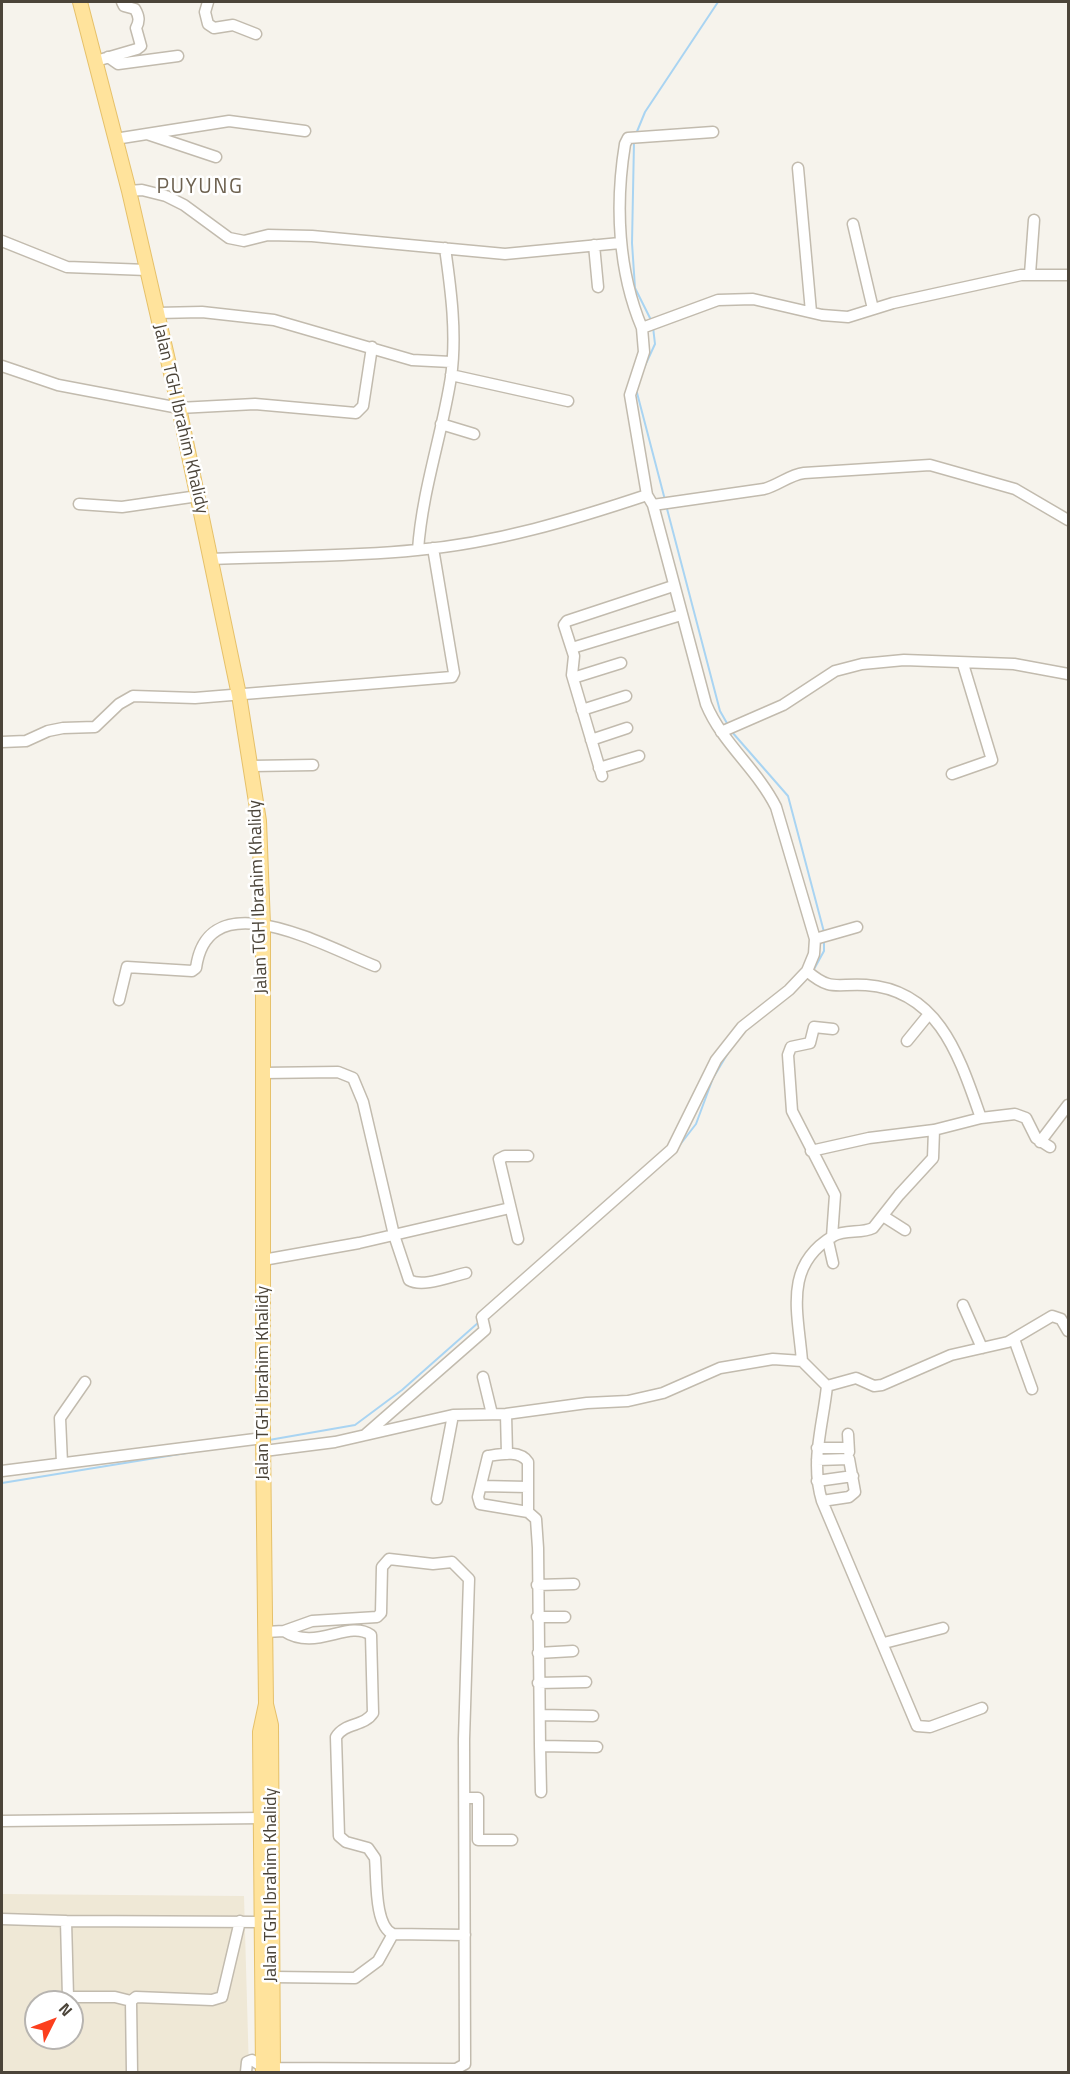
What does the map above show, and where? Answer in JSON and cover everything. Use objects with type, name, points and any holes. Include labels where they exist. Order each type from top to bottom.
[{"type":"main road","name":"Jalan TGH Ibrahim Khalidy","points":[[80,2],[102,59],[115,139],[179,408],[239,695],[252,765],[259,821],[263,925],[265,1632],[266,1704],[271,1725],[273,1977],[268,2070]]},
{"type":"main road","name":"Jalan TGH Ibrahim Khalidy","points":[[266,1704],[260,1732],[262,1922],[268,2070]]},
{"type":"street","points":[[102,59],[137,49],[141,44],[136,28],[139,22],[138,15],[135,9],[124,6],[122,2]]},
{"type":"street","points":[[208,2],[205,12],[208,24],[214,28],[233,25],[256,34]]},
{"type":"street","points":[[102,59],[118,64],[178,56]]},
{"type":"street","points":[[115,139],[229,121],[305,131]]},
{"type":"street","points":[[365,1435],[483,1332],[483,1323],[520,1281],[672,1149],[725,1047],[742,1027],[809,973],[821,937],[776,807],[768,791],[727,730],[706,704],[673,586],[659,504],[647,495],[630,395],[644,352],[647,327],[629,297],[620,243],[624,146],[633,138],[713,132]]},
{"type":"street","points":[[147,134],[216,157]]},
{"type":"street","points":[[798,168],[811,312]]},
{"type":"street","points":[[129,191],[158,193],[174,200],[216,230],[236,240],[244,241],[268,235],[312,236],[506,254],[620,243]]},
{"type":"street","points":[[1030,274],[1034,220]]},
{"type":"street","points":[[853,224],[873,309]]},
{"type":"street","points":[[2,241],[67,267],[147,270]]},
{"type":"street","points":[[594,245],[598,288]]},
{"type":"street","points":[[418,550],[420,523],[451,375],[453,319],[445,248]]},
{"type":"street","points":[[647,327],[707,302],[730,299],[753,299],[811,312],[848,317],[873,309],[1030,274],[1068,275]]},
{"type":"street","points":[[157,313],[202,312],[274,320],[412,360],[451,362]]},
{"type":"street","points":[[2,366],[58,386],[179,408],[255,404],[358,413],[363,406],[372,347]]},
{"type":"street","points":[[451,375],[568,401]]},
{"type":"street","points":[[441,424],[474,434]]},
{"type":"street","points":[[659,504],[764,489],[794,475],[804,473],[930,465],[1015,489],[1068,519]]},
{"type":"street","points":[[212,559],[433,548],[510,536],[647,495]]},
{"type":"street","points":[[79,504],[122,507],[198,496]]},
{"type":"street","points":[[2,742],[26,741],[48,731],[63,728],[95,727],[119,704],[133,696],[239,695],[453,676],[433,548]]},
{"type":"street","points":[[639,756],[600,772],[573,678],[572,648],[564,625],[567,621],[673,586]]},
{"type":"street","points":[[572,648],[681,615]]},
{"type":"street","points":[[727,730],[783,705],[835,672],[847,667],[904,660],[1024,665],[1068,674]]},
{"type":"street","points":[[573,678],[621,663]]},
{"type":"street","points":[[952,774],[992,760],[963,664]]},
{"type":"street","points":[[582,710],[626,696]]},
{"type":"street","points":[[591,740],[627,728]]},
{"type":"street","points":[[252,765],[313,765]]},
{"type":"street","points":[[120,1000],[127,967],[192,971],[196,968],[199,950],[208,936],[219,927],[233,923],[263,925],[375,966]]},
{"type":"street","points":[[821,937],[857,927]]},
{"type":"street","points":[[809,973],[825,985],[867,985],[900,992],[929,1014],[952,1042],[981,1118]]},
{"type":"street","points":[[907,1041],[929,1014]]},
{"type":"street","points":[[832,1029],[814,1027],[810,1043],[792,1046],[788,1051],[792,1111],[835,1194],[830,1239],[833,1263]]},
{"type":"street","points":[[262,1073],[338,1072],[346,1073],[353,1078],[363,1102],[394,1235],[411,1282],[466,1273]]},
{"type":"street","points":[[811,1150],[869,1138],[934,1130],[981,1118],[1015,1114],[1023,1115],[1045,1145],[1068,1105]]},
{"type":"street","points":[[802,1361],[798,1277],[806,1260],[830,1239],[845,1232],[871,1230],[933,1158],[934,1130]]},
{"type":"street","points":[[518,1239],[499,1159],[505,1156],[528,1156]]},
{"type":"street","points":[[263,1260],[394,1235],[510,1208]]},
{"type":"street","points":[[883,1216],[905,1230]]},
{"type":"street","points":[[963,1305],[982,1348]]},
{"type":"street","points":[[827,1386],[856,1378],[878,1386],[951,1355],[1014,1339],[1052,1316],[1061,1319],[1068,1331]]},
{"type":"street","points":[[1014,1339],[1032,1389]]},
{"type":"street","points":[[2,1471],[365,1435],[453,1415],[506,1414],[647,1396],[682,1386],[720,1368],[773,1359],[802,1361],[827,1386]]},
{"type":"street","points":[[483,1377],[492,1414]]},
{"type":"street","points":[[63,1464],[60,1418],[85,1382]]},
{"type":"street","points":[[827,1386],[817,1448],[817,1481],[822,1501],[837,1543],[884,1643],[919,1728],[982,1708]]},
{"type":"street","points":[[506,1414],[507,1454]]},
{"type":"street","points":[[437,1499],[453,1415]]},
{"type":"street","points":[[822,1501],[854,1495],[848,1434]]},
{"type":"street","points":[[817,1448],[849,1453]]},
{"type":"street","points":[[817,1460],[849,1453]]},
{"type":"street","points":[[528,1512],[526,1458],[516,1454],[487,1457],[478,1500],[482,1506],[528,1512],[534,1517],[537,1527],[541,1792]]},
{"type":"street","points":[[817,1481],[853,1476]]},
{"type":"street","points":[[481,1486],[528,1487]]},
{"type":"street","points":[[246,2073],[247,2062],[252,2060],[268,2070],[463,2067],[466,2031],[464,1739],[466,1616],[470,1586],[467,1576],[452,1562],[433,1564],[389,1558],[382,1567],[381,1613],[379,1616],[305,1622],[284,1630],[265,1632]]},
{"type":"street","points":[[537,1585],[574,1584]]},
{"type":"street","points":[[537,1617],[565,1617]]},
{"type":"street","points":[[884,1643],[943,1628]]},
{"type":"street","points":[[284,1630],[301,1639],[327,1638],[357,1630],[366,1631],[372,1637],[373,1713],[366,1720],[346,1727],[336,1737],[339,1836],[372,1852],[375,1858],[381,1923],[393,1934],[465,1935]]},
{"type":"street","points":[[538,1653],[573,1651]]},
{"type":"street","points":[[538,1683],[586,1682]]},
{"type":"street","points":[[540,1715],[593,1716]]},
{"type":"street","points":[[540,1746],[597,1747]]},
{"type":"street","points":[[466,1798],[478,1798],[478,1840],[512,1840]]},
{"type":"street","points":[[2,1821],[262,1818]]},
{"type":"street","points":[[2,1919],[262,1922]]},
{"type":"street","points":[[66,1921],[68,1997],[115,1997],[131,2001]]},
{"type":"street","points":[[131,2001],[136,1997],[212,2000],[222,1997],[240,1921]]},
{"type":"street","points":[[273,1977],[355,1978],[378,1961],[393,1934]]},
{"type":"street","points":[[131,2001],[132,2073]]},
{"type":"shaded area","points":[[2,1894],[244,1896],[249,2072],[2,2072]]},
{"type":"waterway","points":[[636,134],[645,112],[718,2]]},
{"type":"waterway","points":[[634,142],[632,243],[635,288],[652,322]]},
{"type":"waterway","points":[[643,370],[655,344],[653,327]]},
{"type":"waterway","points":[[636,389],[665,500]]},
{"type":"waterway","points":[[666,505],[720,711],[728,725]]},
{"type":"waterway","points":[[732,732],[788,796],[824,932]]},
{"type":"waterway","points":[[813,971],[824,951],[824,941]]},
{"type":"waterway","points":[[679,1146],[696,1124],[713,1078],[728,1053]]},
{"type":"waterway","points":[[269,1440],[355,1425],[402,1390],[479,1322]]},
{"type":"waterway","points":[[2,1483],[186,1453]]},
{"type":"district","name":"PUYUNG","points":[[200,188]]}]
